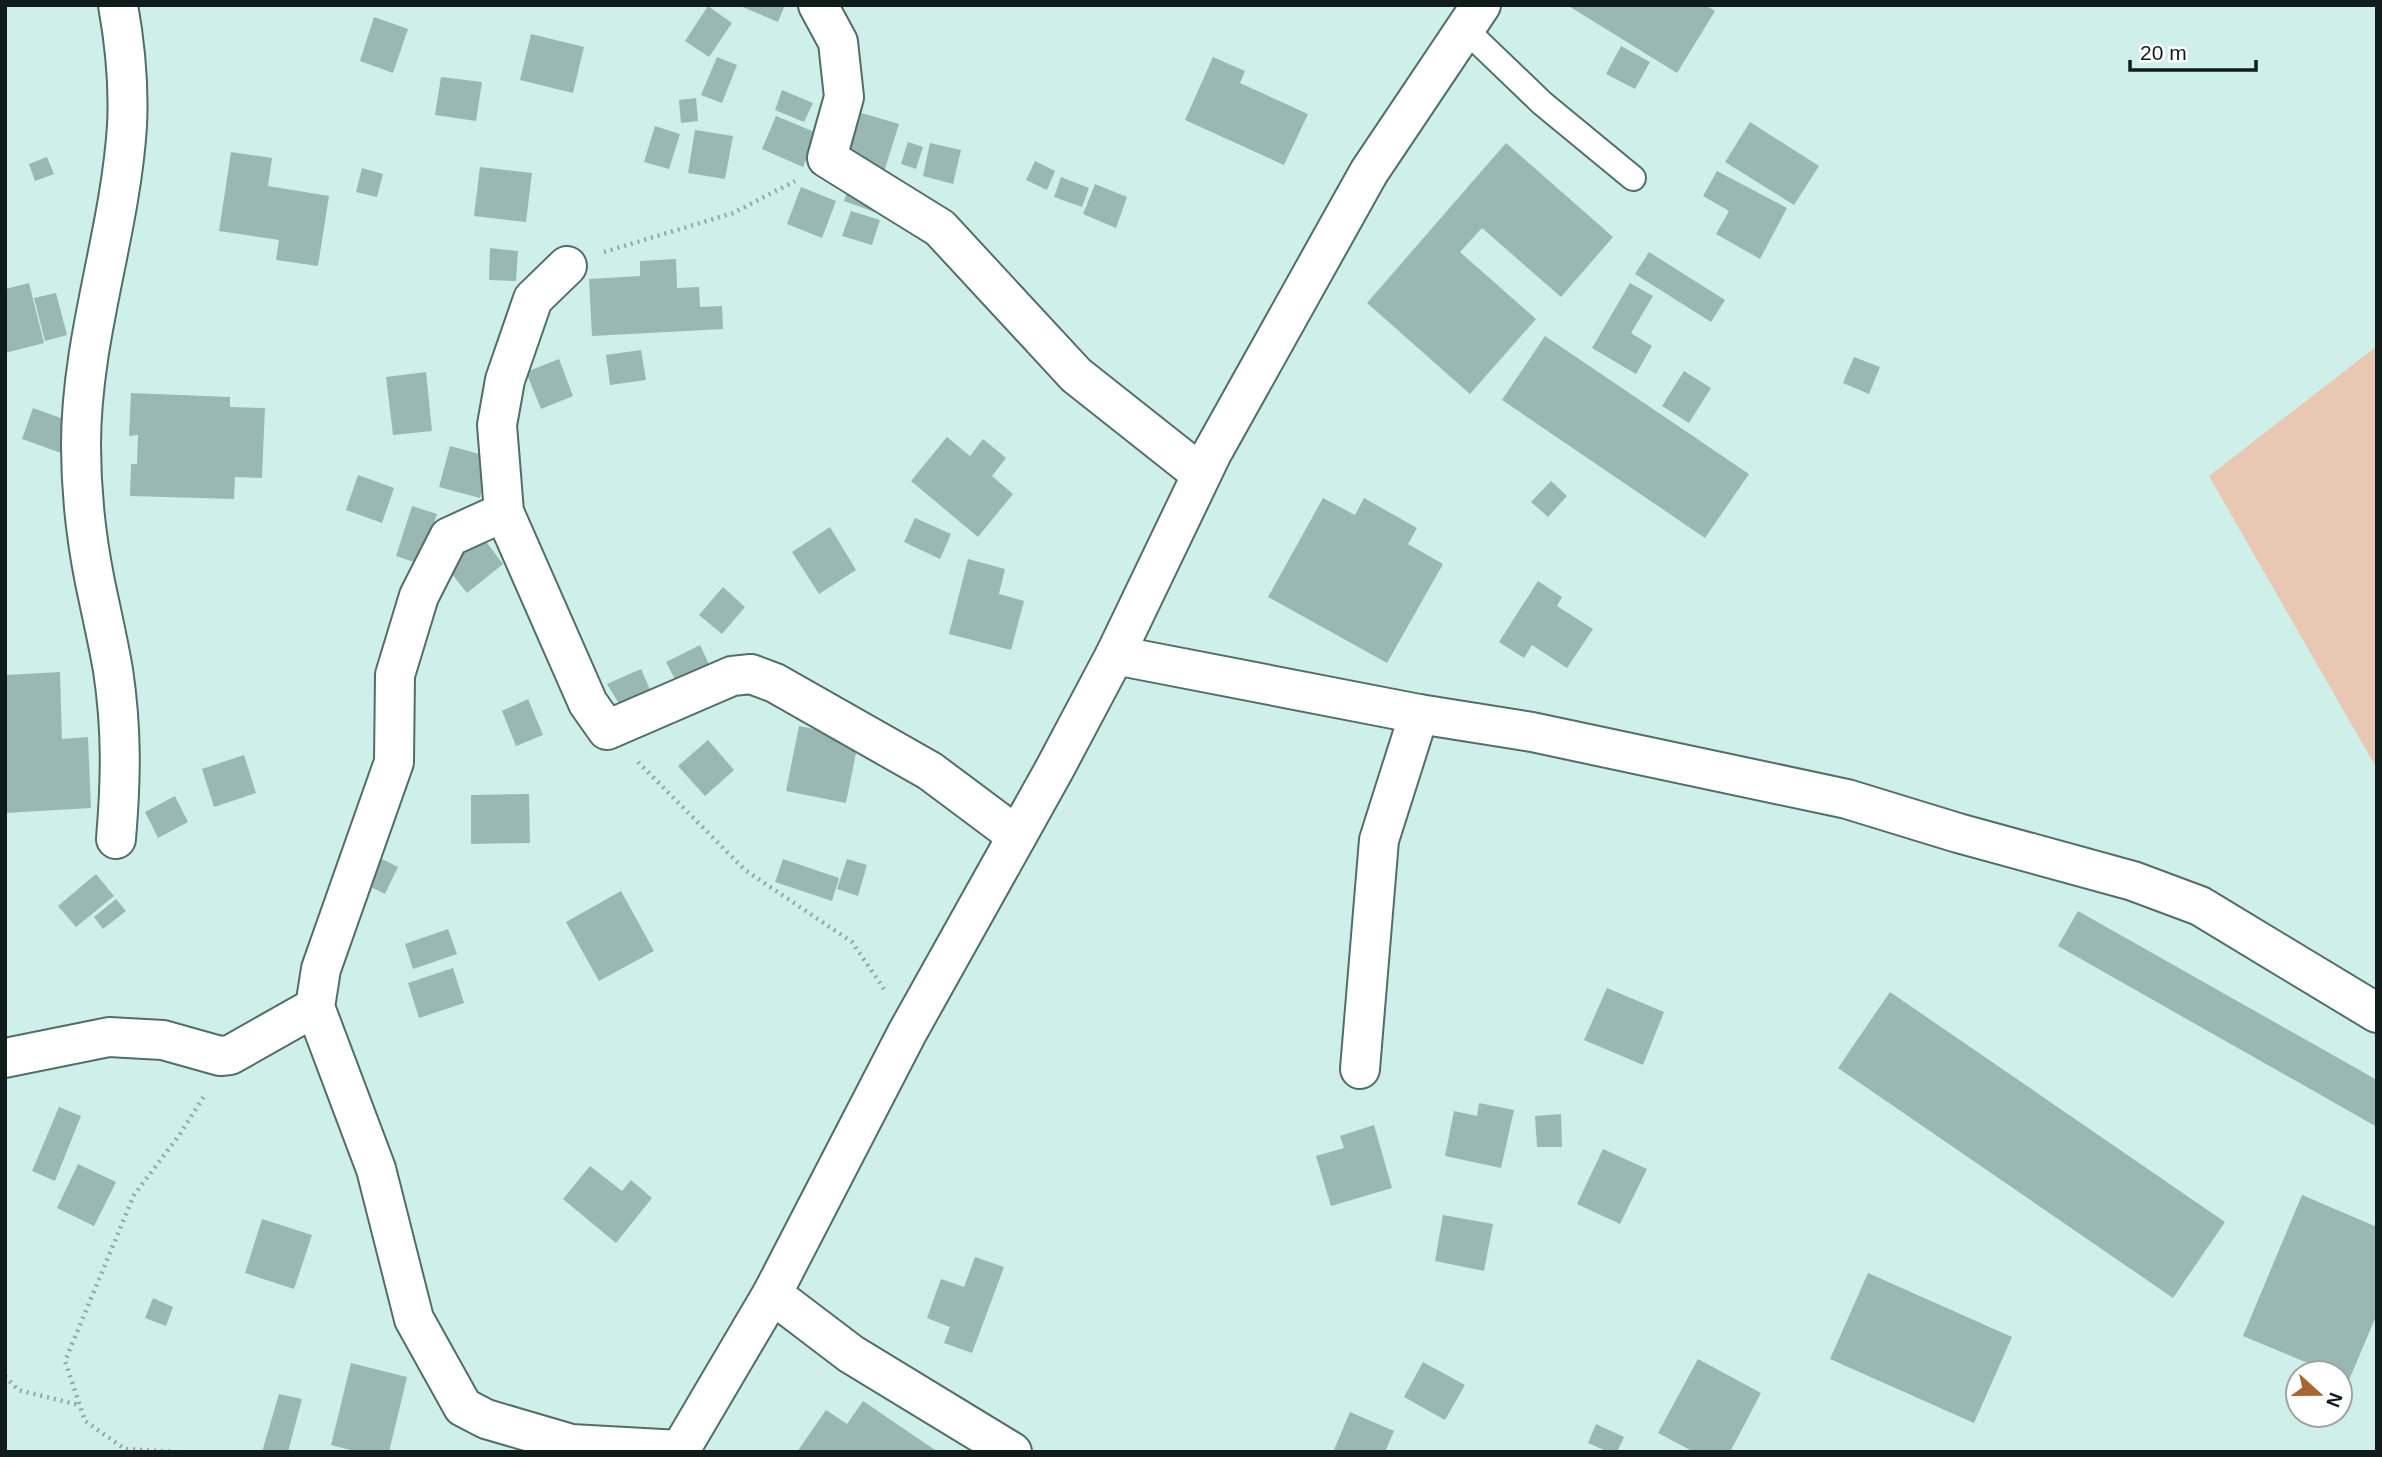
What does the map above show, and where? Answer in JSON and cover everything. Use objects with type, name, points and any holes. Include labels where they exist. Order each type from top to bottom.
[{"type":"street","points":[[116,839],[121,775],[120,728],[113,668],[85,523],[81,442],[90,350],[123,164],[127,124],[126,80],[118,5]]},
{"type":"street","points":[[818,5],[838,42],[844,97],[827,158],[940,228],[1076,375],[1201,474]]},
{"type":"street","points":[[504,512],[449,537],[419,596],[395,675],[394,762],[321,969],[315,1007],[376,1169],[414,1319],[463,1407],[486,1419],[571,1444],[680,1451],[772,1294],[907,1033],[1115,655],[1201,474],[1369,172],[1474,18]]},
{"type":"street","points":[[567,266],[533,299],[505,380],[498,425],[504,512],[588,703],[607,730],[732,676],[751,674],[775,684],[930,771],[1017,836]]},
{"type":"street","points":[[1115,655],[1419,714],[1532,732],[1847,799],[2133,881],[2200,906],[2377,1013]]},
{"type":"street","points":[[1360,1069],[1379,841],[1419,714]]},
{"type":"street","points":[[5,1058],[108,1037],[163,1040],[220,1056],[230,1055],[315,1007]]},
{"type":"street","points":[[772,1294],[851,1354],[1012,1452]]},
{"type":"lane","points":[[1474,18],[1542,103],[1633,178]]},
{"type":"path","points":[[567,266],[621,246],[733,213],[794,181],[827,158]]},
{"type":"path","points":[[607,730],[746,870],[852,942],[891,998],[907,1033]]},
{"type":"path","points":[[177,1452],[125,1449],[85,1421],[65,1361],[134,1195],[180,1134],[230,1055]]},
{"type":"path","points":[[5,1376],[18,1390],[80,1405]]},
{"type":"shaded area","points":[[2377,346],[2377,769],[2209,476]]},
{"type":"building","points":[[738,5],[785,5],[778,22]]},
{"type":"building","points":[[1567,5],[1705,5],[1715,11],[1677,73]]},
{"type":"building","points":[[708,6],[732,23],[709,57],[685,41]]},
{"type":"building","points":[[374,17],[408,29],[393,73],[360,61]]},
{"type":"building","points":[[531,34],[584,47],[573,93],[520,80]]},
{"type":"building","points":[[1621,46],[1650,62],[1635,89],[1606,74]]},
{"type":"building","points":[[717,57],[737,65],[722,103],[701,95]]},
{"type":"building","points":[[1213,57],[1245,71],[1240,83],[1308,114],[1284,165],[1185,120]]},
{"type":"building","points":[[441,77],[482,82],[476,121],[435,115]]},
{"type":"building","points":[[782,90],[813,103],[804,122],[775,110]]},
{"type":"building","points":[[696,98],[698,121],[681,123],[679,100]]},
{"type":"building","points":[[855,111],[899,124],[884,172],[840,159]]},
{"type":"building","points":[[776,116],[817,133],[803,167],[762,149]]},
{"type":"building","points":[[1750,122],[1819,166],[1794,205],[1725,162]]},
{"type":"building","points":[[655,126],[680,134],[669,169],[644,162]]},
{"type":"building","points":[[695,130],[733,136],[725,179],[688,173]]},
{"type":"building","points":[[908,142],[923,147],[916,169],[901,164]]},
{"type":"building","points":[[930,143],[961,150],[953,184],[923,176]]},
{"type":"building","points":[[1506,143],[1613,237],[1561,297],[1482,228],[1460,252],[1536,319],[1470,394],[1367,303]]},
{"type":"building","points":[[231,152],[272,158],[268,186],[329,196],[318,266],[276,260],[279,240],[219,231]]},
{"type":"building","points":[[47,157],[54,174],[35,181],[29,164]]},
{"type":"building","points":[[1035,161],[1055,171],[1047,190],[1026,180]]},
{"type":"building","points":[[480,167],[532,173],[526,222],[474,216]]},
{"type":"building","points":[[362,168],[383,174],[377,197],[356,192]]},
{"type":"building","points":[[1717,171],[1787,208],[1760,259],[1716,234],[1729,211],[1703,196]]},
{"type":"building","points":[[1061,177],[1089,188],[1082,207],[1054,197]]},
{"type":"building","points":[[851,181],[884,193],[877,213],[844,201]]},
{"type":"building","points":[[1095,184],[1127,197],[1116,228],[1083,214]]},
{"type":"building","points":[[801,187],[836,201],[822,238],[787,224]]},
{"type":"building","points":[[851,211],[880,220],[872,245],[842,236]]},
{"type":"building","points":[[490,248],[518,251],[516,281],[489,280]]},
{"type":"building","points":[[1649,252],[1725,300],[1711,322],[1635,274]]},
{"type":"building","points":[[676,259],[677,288],[699,287],[700,307],[722,306],[723,329],[592,336],[589,279],[640,276],[640,261]]},
{"type":"building","points":[[29,283],[44,343],[5,353],[5,289]]},
{"type":"building","points":[[1630,283],[1653,296],[1631,333],[1652,346],[1636,374],[1592,348]]},
{"type":"building","points":[[56,293],[67,335],[45,341],[34,298]]},
{"type":"building","points":[[1545,336],[1749,474],[1705,538],[1502,400]]},
{"type":"building","points":[[641,350],[646,380],[610,385],[606,355]]},
{"type":"building","points":[[1854,357],[1880,367],[1869,394],[1843,383]]},
{"type":"building","points":[[559,359],[573,396],[541,409],[526,372]]},
{"type":"building","points":[[1684,371],[1711,388],[1689,423],[1662,406]]},
{"type":"building","points":[[426,372],[432,431],[393,435],[386,377]]},
{"type":"building","points":[[131,393],[230,397],[230,407],[265,408],[262,478],[235,477],[234,499],[130,496],[131,464],[137,464],[138,435],[129,436]]},
{"type":"building","points":[[33,408],[72,422],[61,453],[22,439]]},
{"type":"building","points":[[947,437],[970,456],[983,439],[1006,458],[992,476],[1013,494],[978,537],[911,481]]},
{"type":"building","points":[[450,446],[490,457],[480,498],[439,487]]},
{"type":"building","points":[[358,475],[394,488],[382,523],[346,510]]},
{"type":"building","points":[[1551,481],[1567,496],[1548,517],[1531,502]]},
{"type":"building","points":[[1323,498],[1355,515],[1364,498],[1417,528],[1408,544],[1443,564],[1387,663],[1268,597]]},
{"type":"building","points":[[412,506],[437,514],[420,564],[396,556]]},
{"type":"building","points":[[915,518],[951,534],[940,559],[904,542]]},
{"type":"building","points":[[830,527],[856,570],[819,594],[792,552]]},
{"type":"building","points":[[481,535],[503,564],[467,593],[444,564]]},
{"type":"building","points":[[968,559],[1005,569],[999,594],[1024,601],[1011,650],[949,634]]},
{"type":"building","points":[[1538,581],[1562,597],[1557,606],[1593,629],[1567,668],[1532,645],[1524,658],[1499,642]]},
{"type":"building","points":[[723,587],[745,607],[722,634],[699,615]]},
{"type":"building","points":[[700,645],[714,675],[681,691],[666,662]]},
{"type":"building","points":[[641,669],[656,703],[627,717],[607,684]]},
{"type":"building","points":[[60,672],[62,739],[88,737],[91,808],[5,813],[5,675]]},
{"type":"building","points":[[528,699],[543,735],[516,746],[502,711]]},
{"type":"building","points":[[799,726],[859,738],[846,803],[786,791]]},
{"type":"building","points":[[708,740],[734,770],[705,796],[678,766]]},
{"type":"building","points":[[244,755],[256,793],[214,807],[202,769]]},
{"type":"building","points":[[529,794],[530,843],[471,844],[471,795]]},
{"type":"building","points":[[175,796],[188,822],[158,838],[145,812]]},
{"type":"building","points":[[382,859],[398,867],[385,894],[369,886]]},
{"type":"building","points":[[783,859],[839,878],[832,901],[775,882]]},
{"type":"building","points":[[847,859],[867,865],[858,896],[837,889]]},
{"type":"building","points":[[96,874],[114,896],[76,927],[58,906]]},
{"type":"building","points":[[621,891],[654,951],[599,981],[566,922]]},
{"type":"building","points":[[116,899],[126,911],[103,929],[94,917]]},
{"type":"building","points":[[2078,911],[2377,1080],[2377,1127],[2058,946]]},
{"type":"building","points":[[448,929],[457,954],[413,969],[405,944]]},
{"type":"building","points":[[453,968],[464,1003],[419,1018],[408,983]]},
{"type":"building","points":[[1607,988],[1664,1012],[1643,1065],[1584,1040]]},
{"type":"building","points":[[1890,992],[2225,1222],[2173,1298],[1838,1068]]},
{"type":"building","points":[[1479,1103],[1514,1110],[1501,1168],[1445,1156],[1454,1111],[1477,1116]]},
{"type":"building","points":[[59,1107],[81,1116],[55,1181],[32,1171]]},
{"type":"building","points":[[1561,1114],[1562,1147],[1537,1147],[1535,1116]]},
{"type":"building","points":[[1374,1125],[1392,1188],[1331,1206],[1316,1156],[1344,1148],[1340,1136]]},
{"type":"building","points":[[1603,1149],[1647,1169],[1620,1224],[1577,1204]]},
{"type":"building","points":[[78,1164],[116,1182],[94,1226],[57,1208]]},
{"type":"building","points":[[590,1166],[622,1191],[631,1180],[652,1198],[616,1243],[563,1199]]},
{"type":"building","points":[[2302,1195],[2377,1227],[2377,1314],[2354,1368],[2354,1359],[2298,1359],[2243,1336]]},
{"type":"building","points":[[1443,1215],[1493,1224],[1484,1271],[1435,1261]]},
{"type":"building","points":[[262,1219],[312,1235],[294,1289],[245,1273]]},
{"type":"building","points":[[975,1257],[1004,1267],[972,1353],[944,1343],[950,1327],[927,1318],[941,1279],[964,1287]]},
{"type":"building","points":[[1868,1273],[2012,1337],[1974,1423],[1830,1359]]},
{"type":"building","points":[[153,1298],[173,1307],[166,1326],[145,1318]]},
{"type":"building","points":[[1698,1359],[1761,1393],[1730,1452],[1694,1452],[1658,1433]]},
{"type":"building","points":[[1423,1362],[1465,1385],[1445,1420],[1404,1397]]},
{"type":"building","points":[[351,1363],[407,1377],[389,1452],[358,1452],[331,1445]]},
{"type":"building","points":[[279,1394],[302,1399],[288,1452],[262,1452]]},
{"type":"building","points":[[863,1401],[938,1452],[797,1452],[826,1410],[847,1424]]},
{"type":"building","points":[[1350,1412],[1394,1431],[1385,1452],[1333,1452]]},
{"type":"building","points":[[1596,1424],[1624,1437],[1617,1452],[1609,1452],[1588,1443]]}]
